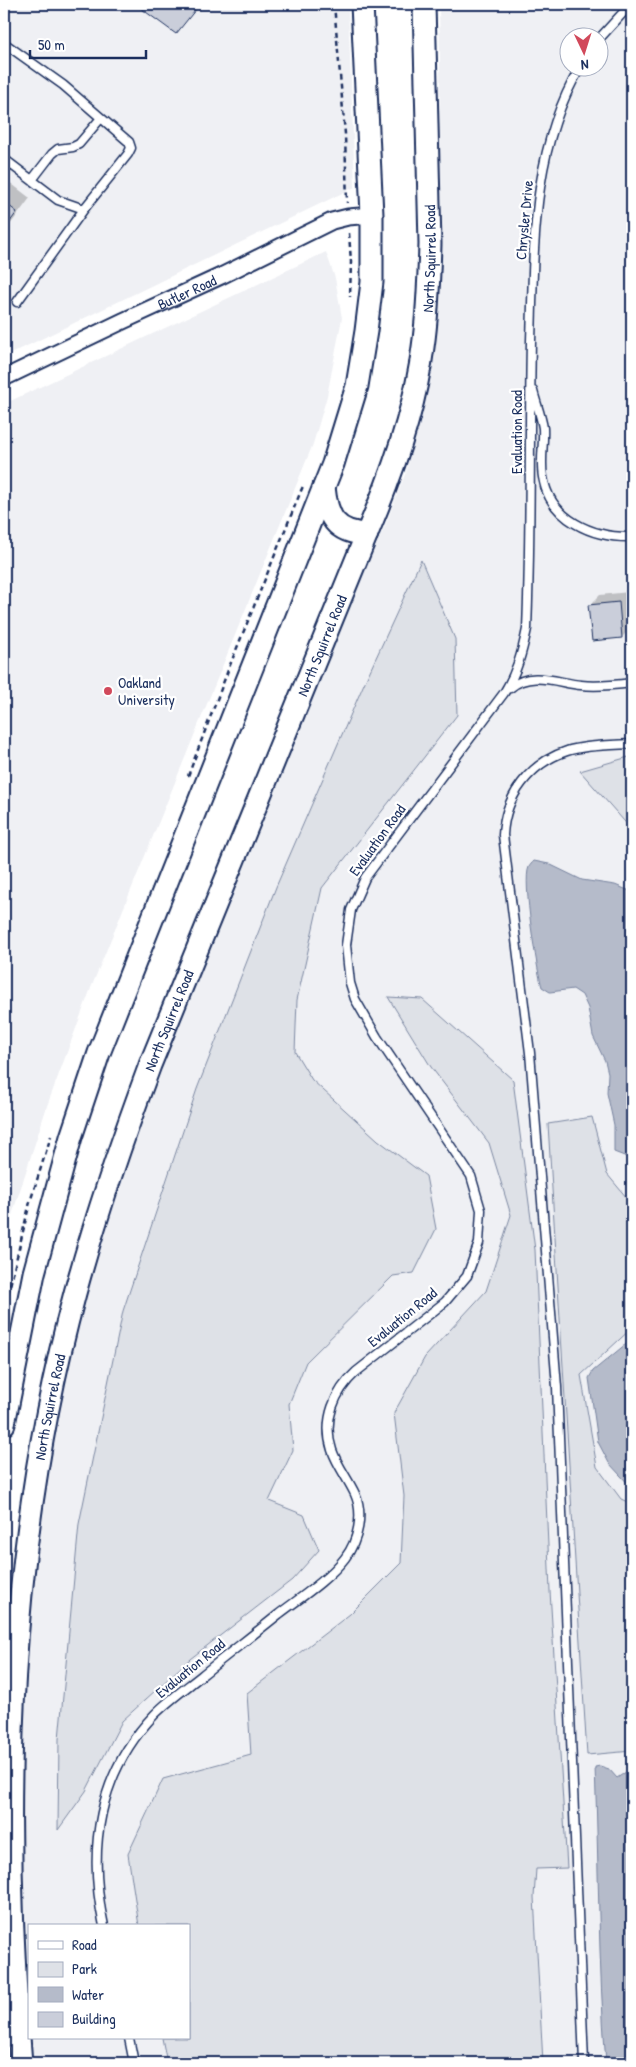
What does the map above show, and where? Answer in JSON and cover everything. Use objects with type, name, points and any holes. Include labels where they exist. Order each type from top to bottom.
[{"type":"main road","points":[[4,1424],[34,1273],[71,1137],[99,1053],[313,486],[350,414],[362,359],[372,282],[372,215],[362,4]]},
{"type":"main road","name":"North Squirrel Road","points":[[21,2063],[14,1994],[6,1821],[10,1694],[14,1636],[30,1510],[60,1355],[75,1293],[93,1232],[121,1144],[150,1065],[386,487],[404,434],[417,380],[427,316],[430,244],[424,4]]},
{"type":"main road","points":[[313,486],[338,525],[352,532],[367,534]]},
{"type":"street","name":"Butler Road","points":[[4,378],[221,276],[332,220],[372,215]]},
{"type":"lane","points":[[608,29],[632,4]]},
{"type":"lane","points":[[4,43],[63,85],[130,142],[131,148],[17,302]]},
{"type":"lane","name":"Chrysler Drive","points":[[530,381],[534,239],[543,169],[551,135],[563,100],[575,78]]},
{"type":"lane","points":[[32,180],[52,154],[58,149],[73,148],[79,144],[101,118]]},
{"type":"lane","points":[[4,159],[58,200],[84,209]]},
{"type":"lane","name":"Evaluation Road","points":[[530,381],[542,427],[542,475],[550,499],[557,509],[578,526],[607,536],[632,537]]},
{"type":"lane","name":"Evaluation Road","points":[[104,1924],[96,1880],[96,1844],[102,1808],[115,1774],[131,1743],[155,1714],[178,1694],[319,1582],[344,1559],[354,1544],[358,1529],[359,1510],[356,1496],[332,1450],[329,1430],[330,1414],[337,1394],[356,1372],[445,1302],[467,1276],[479,1243],[481,1210],[471,1176],[366,1020],[350,983],[346,945],[351,910],[365,878],[504,693],[514,678],[520,662],[527,629],[530,381]]},
{"type":"lane","name":"Evaluation Road","points":[[504,693],[514,684],[532,678],[583,685],[610,686],[632,683]]},
{"type":"lane","points":[[584,2063],[557,1386],[530,1053],[503,835],[504,821],[512,797],[527,776],[546,759],[568,750],[632,744]]},
{"type":"lane","points":[[129,2040],[134,2063]]},
{"type":"path","points":[[334,4],[344,124],[347,200]]},
{"type":"path","points":[[349,232],[351,262],[350,300]]},
{"type":"path","points":[[188,776],[230,665],[313,486]]},
{"type":"path","points":[[4,1311],[30,1202],[52,1134]]},
{"type":"shaded area","points":[[4,4],[348,4],[355,187],[4,357]]},
{"type":"shaded area","points":[[439,4],[632,4],[632,2063],[31,2063],[28,2040],[190,2040],[190,1924],[28,1924],[28,2036],[24,2000],[16,1771],[32,1568],[53,1431],[76,1331],[97,1253],[146,1103],[359,582],[385,526],[406,472],[422,408],[432,353],[439,299],[441,250]]},
{"type":"shaded area","name":"Oakland University","points":[[326,252],[335,278],[342,318],[327,396],[313,444],[91,988],[47,1106],[4,1240],[4,404]]},
{"type":"green space","points":[[421,560],[455,639],[457,715],[322,888],[297,1000],[295,1052],[312,1080],[378,1140],[426,1176],[436,1229],[414,1273],[393,1276],[306,1362],[289,1404],[293,1450],[269,1501],[304,1515],[319,1550],[292,1580],[190,1659],[122,1721],[86,1791],[58,1830],[59,1739],[79,1524],[123,1311],[197,1089],[276,887],[363,686]]},
{"type":"green space","points":[[632,756],[632,830],[580,771]]},
{"type":"green space","points":[[388,997],[422,999],[513,1080],[535,1250],[550,1591],[567,1868],[536,1869],[534,1897],[543,2063],[167,2063],[162,2040],[190,2040],[190,1924],[139,1924],[128,1854],[163,1779],[251,1755],[247,1693],[350,1614],[401,1563],[404,1496],[394,1413],[425,1357],[486,1291],[511,1215],[489,1143],[431,1067]]},
{"type":"green space","points":[[592,1117],[607,1174],[632,1204],[632,1328],[581,1375],[597,1467],[621,1499],[632,1504],[632,1751],[587,1755],[548,1124]]},
{"type":"water","points":[[534,861],[549,864],[582,880],[615,885],[630,891],[632,896],[632,1159],[614,1152],[614,1125],[607,1093],[608,1073],[605,1061],[593,1036],[588,1008],[582,995],[573,989],[550,992],[542,987],[534,945],[527,889],[529,867]]},
{"type":"water","points":[[632,1339],[632,1488],[609,1463],[598,1442],[589,1378],[593,1371]]},
{"type":"water","points":[[600,1766],[609,1769],[617,1778],[632,1768],[632,2063],[606,2063],[600,1952],[595,1767]]},
{"type":"building","points":[[135,4],[200,4],[176,34]]},
{"type":"building","points":[[4,202],[17,212],[4,230]]},
{"type":"building","points":[[619,602],[622,638],[592,641],[588,605]]},
{"type":"place","name":"Oakland University","points":[[108,691]]}]
